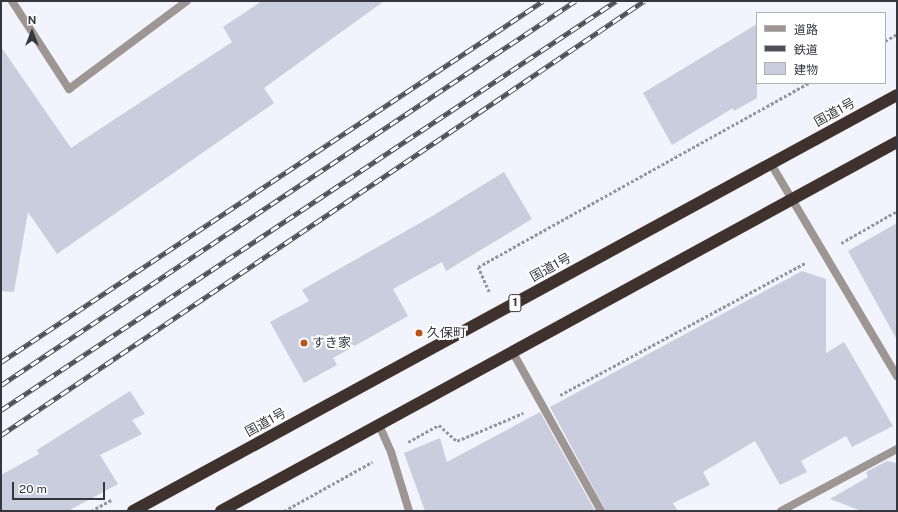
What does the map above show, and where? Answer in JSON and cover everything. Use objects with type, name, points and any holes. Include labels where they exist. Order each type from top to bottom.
[{"type":"highway","name":"国道1号","points":[[133,511],[897,95]]},
{"type":"highway","points":[[221,511],[790,199],[897,142]]},
{"type":"street","points":[[12,1],[69,88],[187,1]]},
{"type":"street","points":[[770,164],[897,376]]},
{"type":"street","points":[[512,351],[601,511]]},
{"type":"street","points":[[379,425],[391,452],[409,511]]},
{"type":"street","points":[[781,511],[897,448]]},
{"type":"path","points":[[886,40],[897,34]]},
{"type":"path","points":[[483,295],[490,291],[478,267],[806,84]]},
{"type":"path","points":[[284,511],[439,425],[457,441],[542,405],[897,212]]},
{"type":"path","points":[[92,511],[120,496]]},
{"type":"building","points":[[262,1],[384,1],[264,88],[274,103],[57,254],[28,212],[14,292],[1,291],[1,47],[71,148],[232,42],[223,27]]},
{"type":"building","points":[[756,25],[757,98],[734,111],[733,108],[672,145],[643,93]]},
{"type":"building","points":[[504,172],[532,219],[446,271],[442,262],[393,289],[408,316],[333,358],[337,365],[304,383],[270,322],[309,301],[302,290],[434,215]]},
{"type":"building","points":[[897,223],[897,340],[848,251]]},
{"type":"building","points":[[802,271],[826,279],[826,353],[844,342],[893,426],[852,447],[846,436],[801,461],[807,472],[780,485],[755,441],[703,472],[710,485],[673,503],[678,511],[606,511],[550,407]]},
{"type":"building","points":[[130,391],[145,414],[132,420],[142,434],[100,455],[118,484],[68,511],[1,511],[1,475],[39,454],[37,450]]},
{"type":"building","points":[[540,412],[595,511],[425,511],[404,453],[440,438],[447,462]]},
{"type":"building","points":[[887,461],[897,463],[897,511],[862,511],[830,499],[868,477],[866,472]]},
{"type":"railway","points":[[1,362],[543,1]]},
{"type":"railway","points":[[1,385],[575,1]]},
{"type":"railway","points":[[1,410],[616,1]]},
{"type":"railway","points":[[1,435],[644,1]]},
{"type":"place","name":"久保町","points":[[419,333]]},
{"type":"place","name":"すき家","points":[[304,343]]}]
